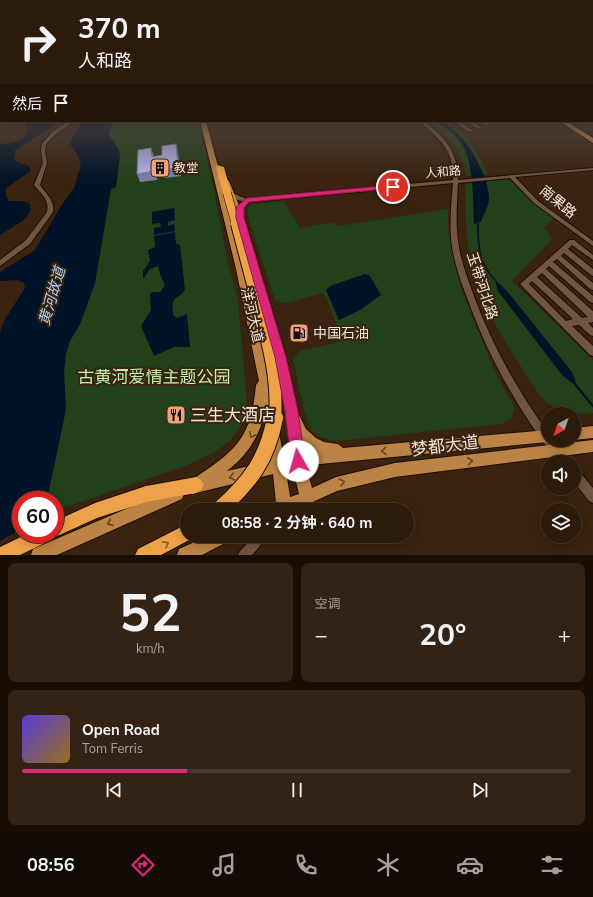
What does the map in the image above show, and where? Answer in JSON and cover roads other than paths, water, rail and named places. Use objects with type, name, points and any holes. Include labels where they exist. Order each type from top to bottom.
[{"type":"highway","points":[[226,503],[247,482],[265,455],[273,433],[277,405],[274,371],[268,342],[229,193]]},
{"type":"highway","points":[[64,526],[95,511],[146,494],[196,485]]},
{"type":"highway","points":[[144,555],[180,536]]},
{"type":"highway","points":[[2,555],[27,543]]},
{"type":"main road","name":"洋河大道","points":[[205,129],[236,250],[263,370],[280,465],[280,503]]},
{"type":"main road","name":"洋河大道","points":[[209,129],[220,167],[240,218],[281,357],[304,460],[307,498],[294,503]]},
{"type":"main road","points":[[574,129],[593,141]]},
{"type":"main road","points":[[582,129],[593,136]]},
{"type":"main road","points":[[196,485],[232,459],[248,442],[256,426],[261,406],[263,370]]},
{"type":"main road","points":[[292,411],[297,426],[303,434],[317,446],[325,450],[359,454]]},
{"type":"main road","points":[[581,433],[593,432]]},
{"type":"main road","name":"梦都大道","points":[[304,460],[541,436]]},
{"type":"main road","name":"梦都大道","points":[[307,498],[336,484],[395,470],[593,446]]},
{"type":"main road","points":[[40,555],[196,485],[304,460]]},
{"type":"main road","points":[[185,555],[210,543]]},
{"type":"street","points":[[0,264],[28,242],[50,212],[52,207],[49,199],[37,184],[45,163],[42,147],[45,141],[60,129]]},
{"type":"street","name":"玉带河北路","points":[[432,129],[438,134],[454,159],[456,181],[454,235],[459,262],[479,321],[505,376],[541,429]]},
{"type":"street","name":"人和路","points":[[247,200],[593,169]]},
{"type":"street","name":"南果路","points":[[511,176],[536,202],[593,244]]},
{"type":"street","points":[[229,193],[239,199],[247,200]]},
{"type":"street","points":[[240,218],[240,207],[247,200]]},
{"type":"street","points":[[593,258],[572,242],[524,284],[593,352]]},
{"type":"street","points":[[564,250],[593,273]]},
{"type":"street","points":[[557,256],[593,287]]},
{"type":"street","points":[[549,262],[593,300]]},
{"type":"street","points":[[542,269],[593,318]]},
{"type":"street","points":[[533,277],[593,333]]},
{"type":"street","points":[[566,324],[593,318]]},
{"type":"street","name":"玉带河北路","points":[[553,447],[558,455]]},
{"type":"street","points":[[581,482],[593,496]]},
{"type":"street","points":[[244,555],[255,543]]},
{"type":"water","points":[[27,129],[48,129],[14,151],[16,153],[14,156],[15,161],[29,166],[31,171],[6,188],[6,196],[9,201],[23,201],[30,204],[31,210],[24,220],[0,235],[0,145],[18,141],[24,138],[28,132]]},
{"type":"water","name":"黄河故道","points":[[78,129],[110,129],[109,135],[119,150],[120,156],[116,187],[111,189],[95,283],[80,324],[70,341],[66,354],[64,372],[66,409],[49,491],[12,491],[12,543],[0,555],[0,332],[5,319],[25,288],[24,283],[16,280],[0,281],[0,272],[35,250],[61,206],[74,188],[81,165],[78,155],[70,144]]},
{"type":"water","points":[[447,129],[454,130],[472,151],[479,164],[488,188],[489,201],[487,207],[481,222],[474,224],[473,191],[470,167],[463,146]]},
{"type":"water","points":[[174,208],[175,220],[168,222],[168,226],[174,224],[175,231],[154,235],[154,228],[161,227],[160,223],[152,224],[152,212]]},
{"type":"water","points":[[175,232],[176,244],[180,245],[185,290],[174,301],[173,315],[177,318],[187,314],[190,347],[174,347],[154,356],[141,326],[151,310],[150,294],[153,292],[160,292],[165,285],[158,266],[150,269],[143,279],[143,271],[150,261],[148,250],[155,247],[154,236]]},
{"type":"water","points":[[365,274],[370,276],[381,295],[360,310],[339,320],[326,290],[330,286]]},
{"type":"water","points":[[495,280],[507,291],[572,372],[576,383],[572,383],[562,375],[498,291]]},
{"type":"waterway","points":[[478,223],[480,254],[490,274],[495,280]]},
{"type":"waterway","points":[[574,383],[593,406]]},
{"type":"place","name":"教堂","points":[[160,168]]},
{"type":"place","name":"中国石油","points":[[299,333]]},
{"type":"place","name":"三生大酒店","points":[[176,415]]},
{"type":"park label","name":"古黄河爱情主题公园","points":[[154,377]]}]
